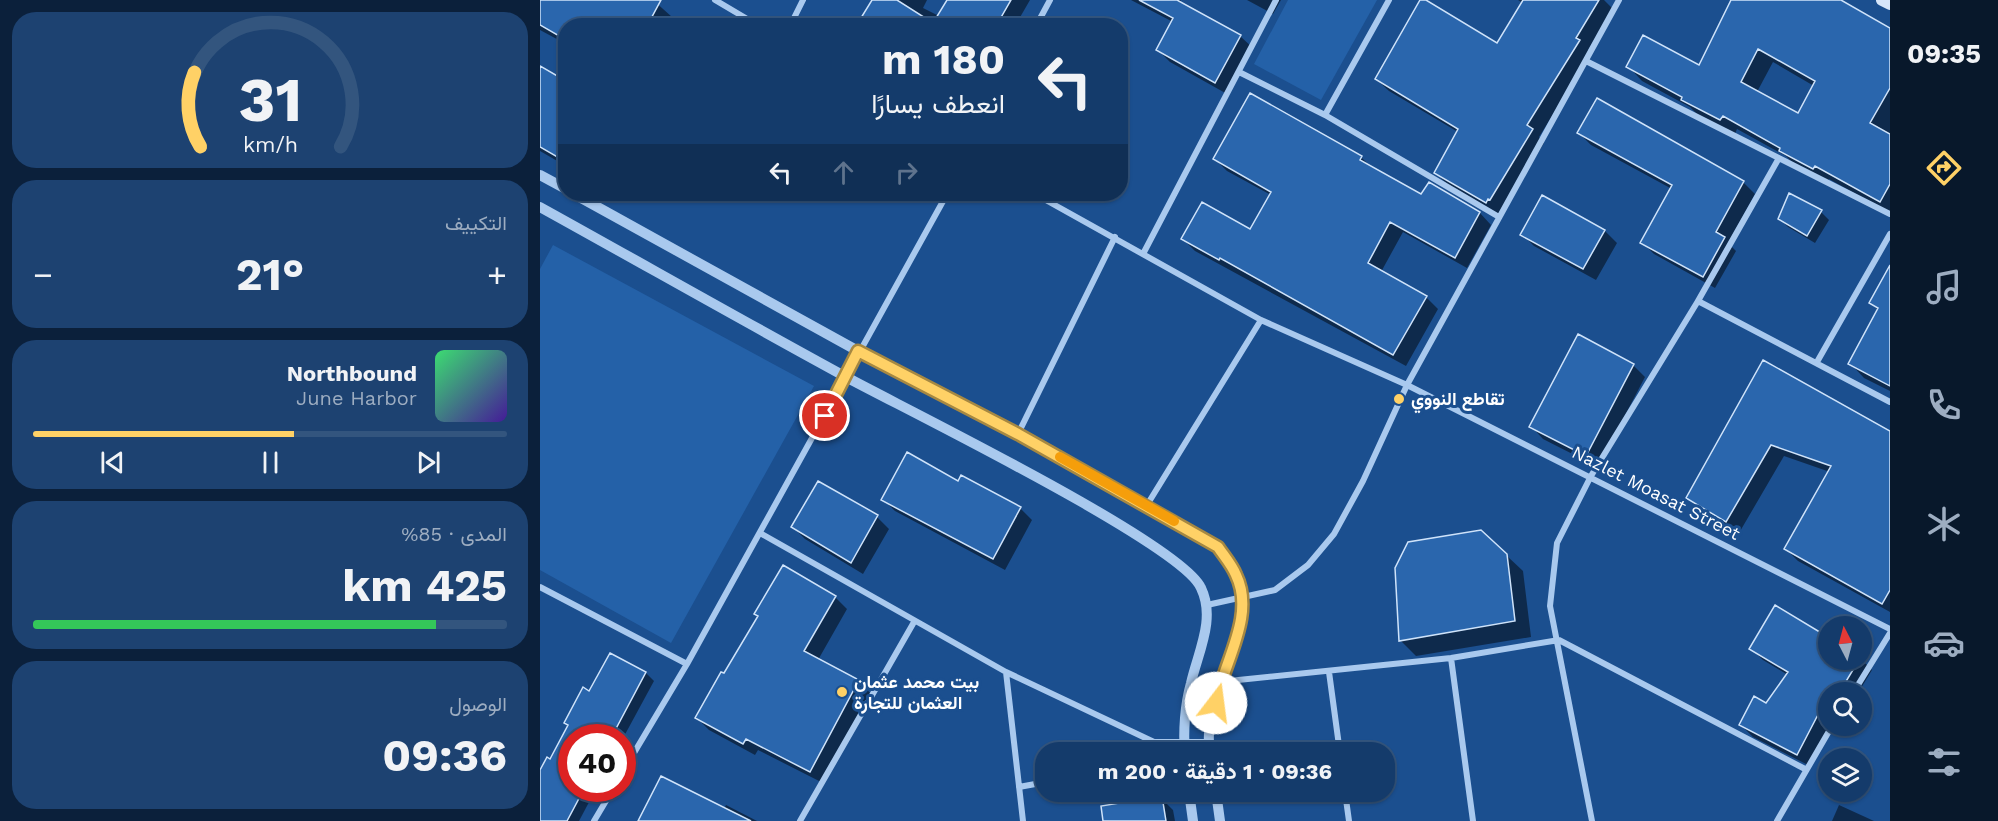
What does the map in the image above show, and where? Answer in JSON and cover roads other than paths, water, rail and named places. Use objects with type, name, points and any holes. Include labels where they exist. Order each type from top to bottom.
[{"type":"main road","points":[[1882,0],[1890,4]]},
{"type":"street","points":[[715,0],[745,18]]},
{"type":"street","points":[[794,18],[803,0]]},
{"type":"street","points":[[1040,18],[1050,0]]},
{"type":"street","points":[[1143,254],[1276,0]]},
{"type":"street","points":[[1325,115],[1389,0]]},
{"type":"street","points":[[1207,605],[1242,600],[1275,590],[1308,565],[1334,534],[1363,481],[1407,385],[1619,0]]},
{"type":"street","points":[[1586,61],[1890,214]]},
{"type":"street","points":[[1239,72],[1325,115],[1499,217]]},
{"type":"street","points":[[1592,821],[1559,640],[1550,606],[1557,543],[1591,476],[1698,301],[1779,158]]},
{"type":"street","points":[[540,175],[558,185]]},
{"type":"street","points":[[587,201],[858,351],[1018,434],[1218,547],[1237,576],[1242,600],[1237,640],[1219,684],[1210,742]]},
{"type":"street","points":[[636,749],[687,664],[846,377],[858,351],[943,201]]},
{"type":"street","name":"Nazlet Moasat Street","points":[[1048,201],[1261,320],[1407,385],[1591,476],[1890,631]]},
{"type":"street","points":[[540,207],[846,377],[1073,498],[1165,552],[1201,585],[1207,605],[1205,638],[1190,685],[1185,742]]},
{"type":"street","points":[[1816,362],[1890,234]]},
{"type":"street","points":[[1018,434],[1115,237]]},
{"type":"street","points":[[1698,301],[1890,402]]},
{"type":"street","points":[[1147,505],[1261,320]]},
{"type":"street","points":[[760,533],[1006,672],[1154,742]]},
{"type":"street","points":[[540,587],[687,664]]},
{"type":"street","points":[[800,821],[914,622]]},
{"type":"street","points":[[1859,682],[1890,631]]},
{"type":"street","points":[[1190,685],[1219,684],[1451,658],[1559,640],[1805,770]]},
{"type":"street","points":[[1451,658],[1473,821]]},
{"type":"street","points":[[1006,672],[1023,821]]},
{"type":"street","points":[[1329,672],[1339,742]]},
{"type":"street","points":[[1777,821],[1826,736]]},
{"type":"street","points":[[1019,787],[1035,784]]},
{"type":"street","points":[[594,821],[605,802]]},
{"type":"street","points":[[1190,802],[1192,821]]},
{"type":"street","points":[[1217,802],[1220,821]]},
{"type":"street","points":[[1346,802],[1349,821]]},
{"type":"place","name":"تقاطع النووي","points":[[1399,399]]},
{"type":"place","name":"بيت محمد عثمان العثمان للتجارة","points":[[842,692]]}]
